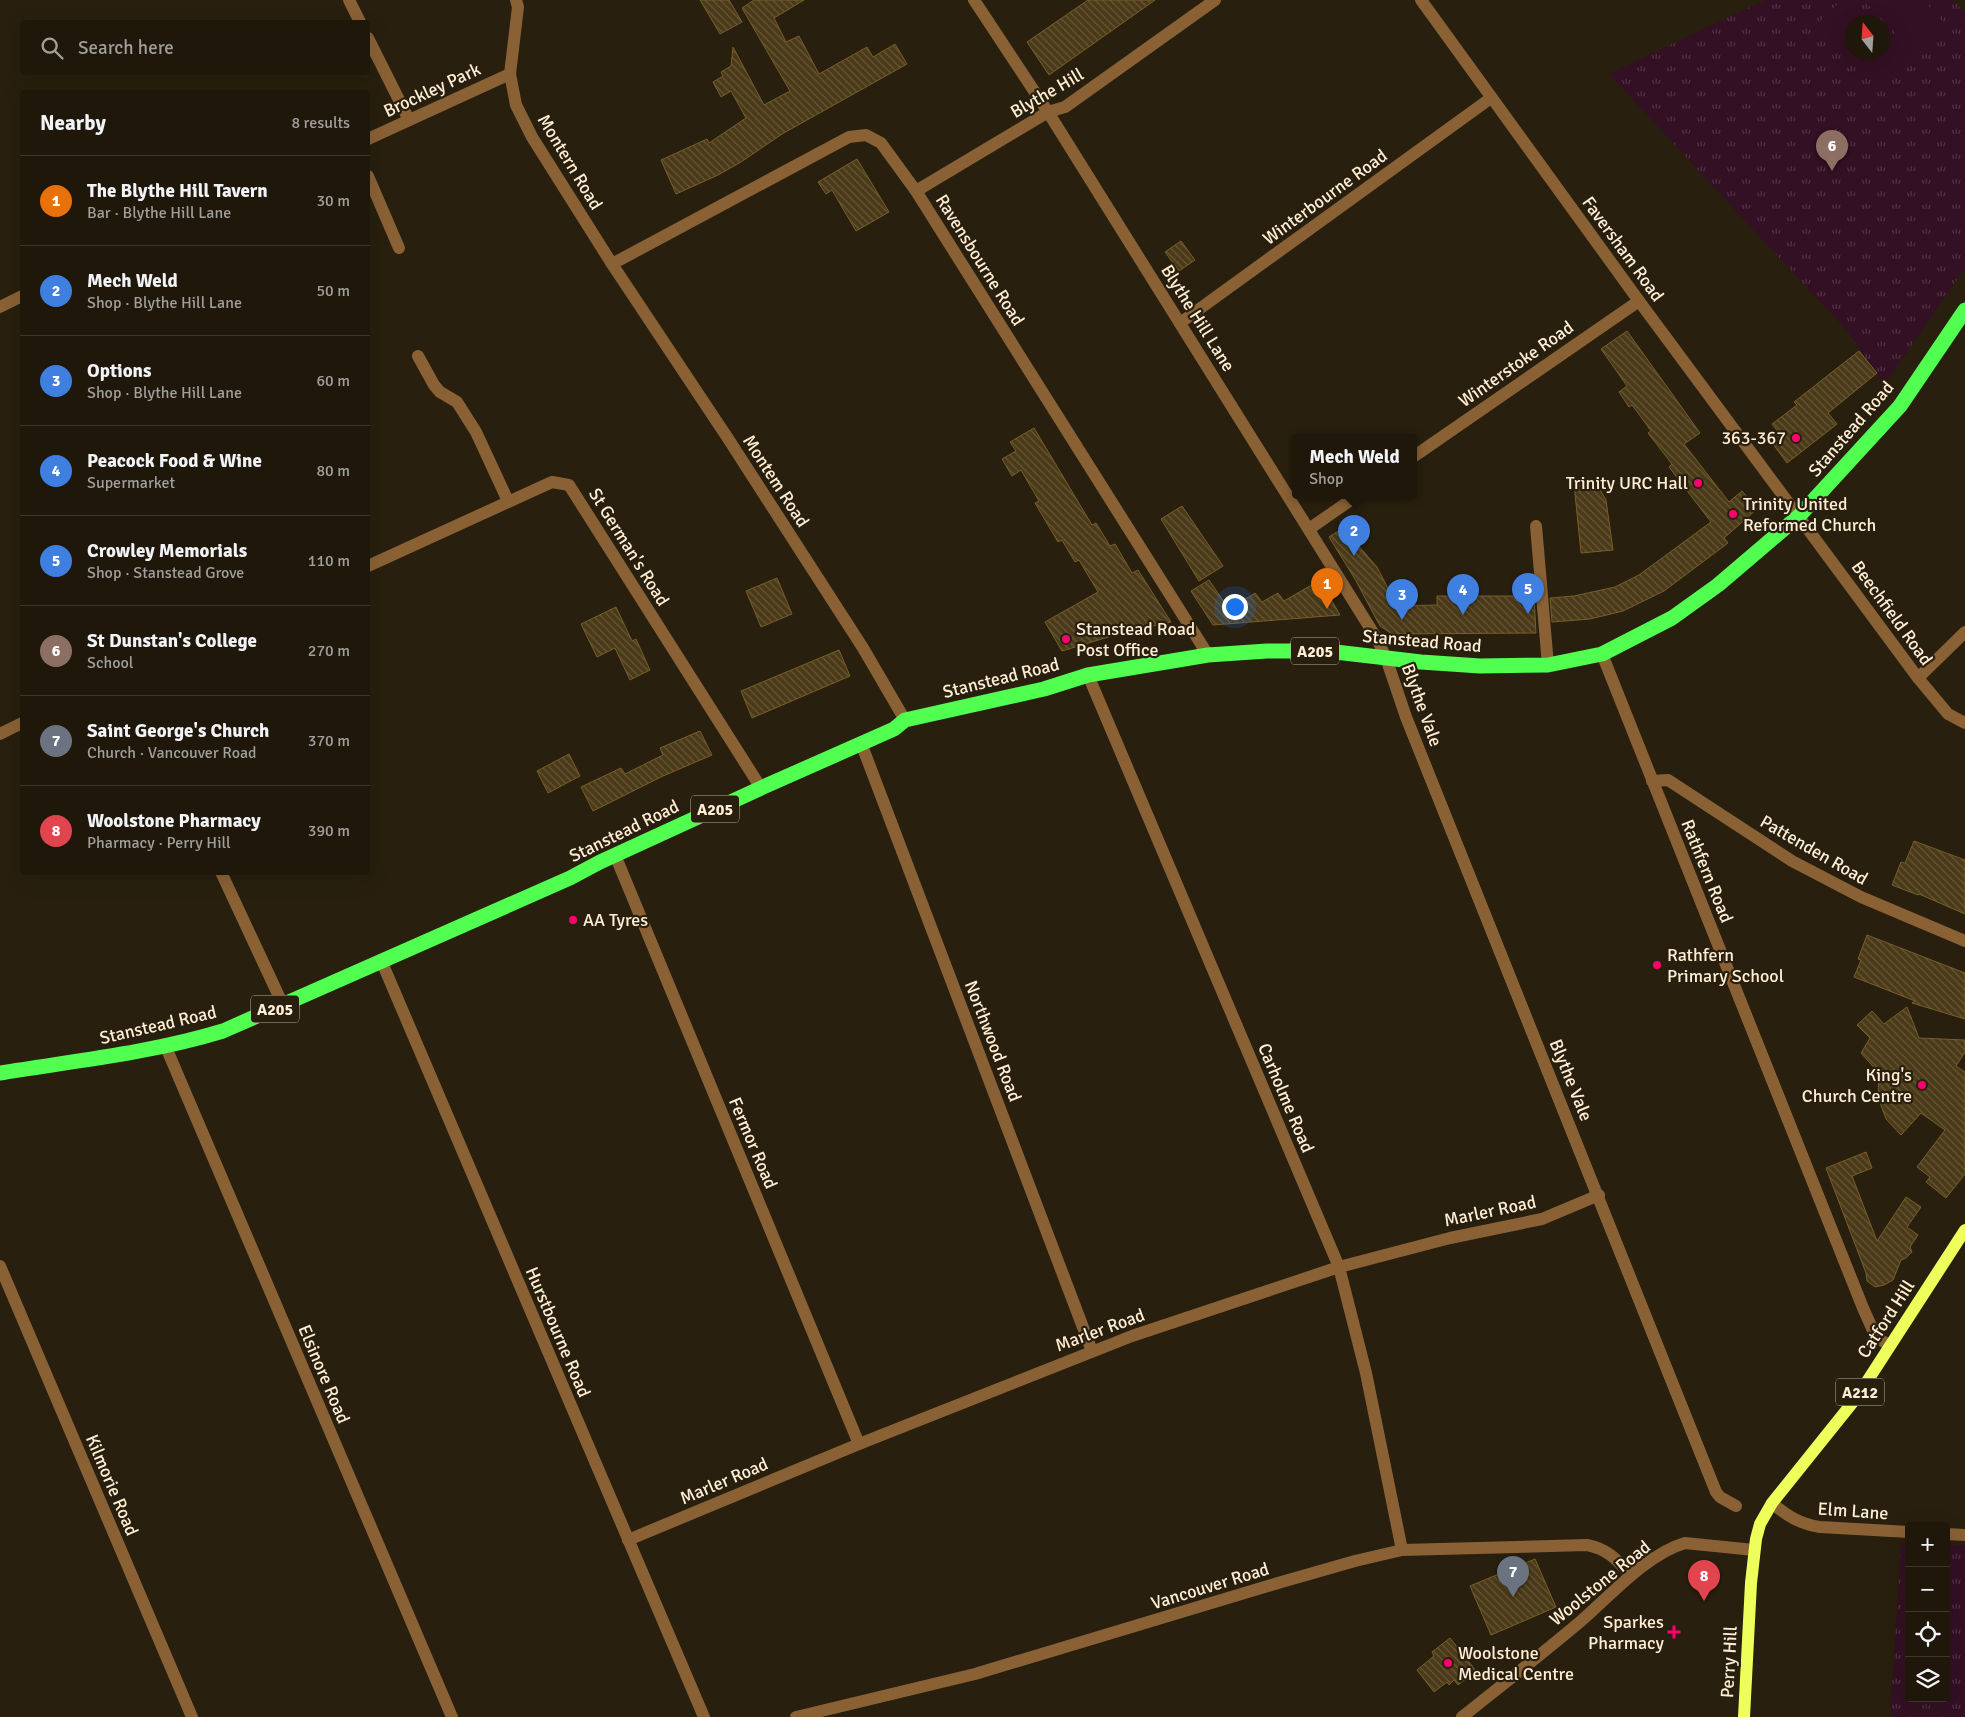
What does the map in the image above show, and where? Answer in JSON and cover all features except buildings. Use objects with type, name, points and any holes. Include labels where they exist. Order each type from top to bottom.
[{"type":"highway","name":"Stanstead Road","points":[[0,1074],[165,1045],[199,1038],[223,1030],[570,878],[615,855],[894,729],[905,720],[1044,689],[1088,675],[1208,655],[1267,651],[1327,650],[1386,658],[1480,666],[1548,665],[1602,654],[1672,618],[1718,585],[1799,516],[1900,406],[1965,310]]},
{"type":"main road","name":"Catford Hill","points":[[1754,1550],[1760,1524],[1772,1503],[1857,1397],[1965,1230]]},
{"type":"main road","name":"Perry Hill","points":[[1744,1717],[1744,1683],[1754,1550]]},
{"type":"street","points":[[349,0],[359,20]]},
{"type":"street","points":[[510,74],[518,7],[516,0]]},
{"type":"street","name":"Blythe Hill Lane","points":[[974,0],[1048,112],[1309,529],[1377,639],[1386,658]]},
{"type":"street","name":"Blythe Hill","points":[[916,191],[1048,112],[1065,107],[1215,0]]},
{"type":"street","name":"Faversham Road","points":[[1421,0],[1639,301],[1799,516]]},
{"type":"street","points":[[370,42],[409,120]]},
{"type":"street","name":"Brockley Park","points":[[370,138],[510,74]]},
{"type":"street","name":"Montern Road","points":[[510,74],[516,105],[532,137],[612,264]]},
{"type":"street","name":"Winterbourne Road","points":[[1180,323],[1491,98]]},
{"type":"street","name":"Ravensbourne Road","points":[[612,264],[849,137],[866,135],[881,142],[916,191],[1208,655]]},
{"type":"street","points":[[370,181],[399,248]]},
{"type":"street","name":"Montem Road","points":[[612,264],[847,623],[905,720]]},
{"type":"street","points":[[0,307],[20,297]]},
{"type":"street","name":"Winterstoke Road","points":[[1417,454],[1639,301]]},
{"type":"street","points":[[418,356],[434,385],[440,392],[457,402],[476,432],[508,501]]},
{"type":"street","name":"St German's Road","points":[[370,565],[552,482],[569,485],[761,788]]},
{"type":"street","points":[[1309,529],[1352,499]]},
{"type":"street","name":"Beechfield Road","points":[[1799,516],[1918,678],[1948,714],[1965,723]]},
{"type":"street","points":[[1536,526],[1548,665]]},
{"type":"street","points":[[1918,678],[1965,632]]},
{"type":"street","name":"Rathfern Road","points":[[1602,654],[1863,1308],[1876,1337],[1889,1345]]},
{"type":"street","name":"Blythe Vale","points":[[1386,658],[1406,717],[1599,1195],[1716,1492],[1720,1498],[1736,1506]]},
{"type":"street","name":"Carholme Road","points":[[1088,675],[1339,1267],[1366,1373],[1402,1550]]},
{"type":"street","points":[[0,734],[20,725]]},
{"type":"street","name":"Northwood Road","points":[[861,743],[1092,1351]]},
{"type":"street","name":"Pattenden Road","points":[[1652,781],[1668,780],[1792,861],[1860,897],[1965,940]]},
{"type":"street","name":"Fermor Road","points":[[615,855],[859,1444]]},
{"type":"street","points":[[222,875],[283,1005]]},
{"type":"street","name":"Hurstbourne Road","points":[[381,960],[704,1717]]},
{"type":"street","name":"Elsinore Road","points":[[165,1045],[452,1717]]},
{"type":"street","name":"Marler Road","points":[[628,1540],[859,1444],[1092,1351],[1213,1308],[1339,1267],[1450,1238],[1542,1219],[1599,1195]]},
{"type":"street","name":"Kilmorie Road","points":[[0,1266],[192,1717]]},
{"type":"street","name":"Elm Lane","points":[[1772,1503],[1787,1515],[1808,1525],[1905,1532]]},
{"type":"street","points":[[1950,1534],[1965,1535]]},
{"type":"street","name":"Woolstone Road","points":[[1462,1717],[1582,1620],[1632,1575],[1674,1546],[1685,1543],[1754,1550]]},
{"type":"street","name":"Vancouver Road","points":[[796,1717],[975,1674],[1326,1569],[1402,1550],[1587,1545],[1601,1548],[1616,1559],[1632,1575]]},
{"type":"green space","points":[[1765,0],[1953,0],[1965,13],[1965,268],[1884,385],[1849,333],[1609,74]]},
{"type":"green space","points":[[1842,0],[1855,0],[1869,15],[1845,15],[1845,51],[1818,23]]},
{"type":"green space","points":[[1864,0],[1923,0],[1943,22],[1913,51],[1890,27],[1890,15],[1878,15]]},
{"type":"green space","points":[[1890,36],[1908,55],[1877,85],[1853,60],[1890,60]]},
{"type":"green space","points":[[1901,1544],[1905,1544],[1905,1702],[1950,1702],[1950,1545],[1965,1545],[1965,1717],[1890,1717]]},
{"type":"place","name":"St Dunstan's College","points":[[1832,171]]},
{"type":"place","name":"363-367","points":[[1796,438]]},
{"type":"place","name":"Trinity URC Hall","points":[[1698,483]]},
{"type":"place","name":"Trinity United Reformed Church","points":[[1733,514]]},
{"type":"place","name":"Mech Weld","points":[[1354,556]]},
{"type":"place","name":"The Blythe Hill Tavern","points":[[1327,609]]},
{"type":"place","name":"Crowley Memorials","points":[[1528,614]]},
{"type":"place","name":"Peacock Food & Wine","points":[[1463,615]]},
{"type":"place","name":"Options","points":[[1402,620]]},
{"type":"place","name":"Stanstead Road Post Office","points":[[1066,639]]},
{"type":"place","name":"AA Tyres","points":[[573,920]]},
{"type":"place","name":"Rathfern Primary School","points":[[1657,965]]},
{"type":"place","name":"King's Church Centre","points":[[1922,1085]]},
{"type":"place","name":"Saint George's Church","points":[[1513,1597]]},
{"type":"place","name":"Woolstone Pharmacy","points":[[1704,1601]]},
{"type":"place","name":"Sparkes Pharmacy","points":[[1674,1632]]},
{"type":"place","name":"Woolstone Medical Centre","points":[[1448,1663]]}]
